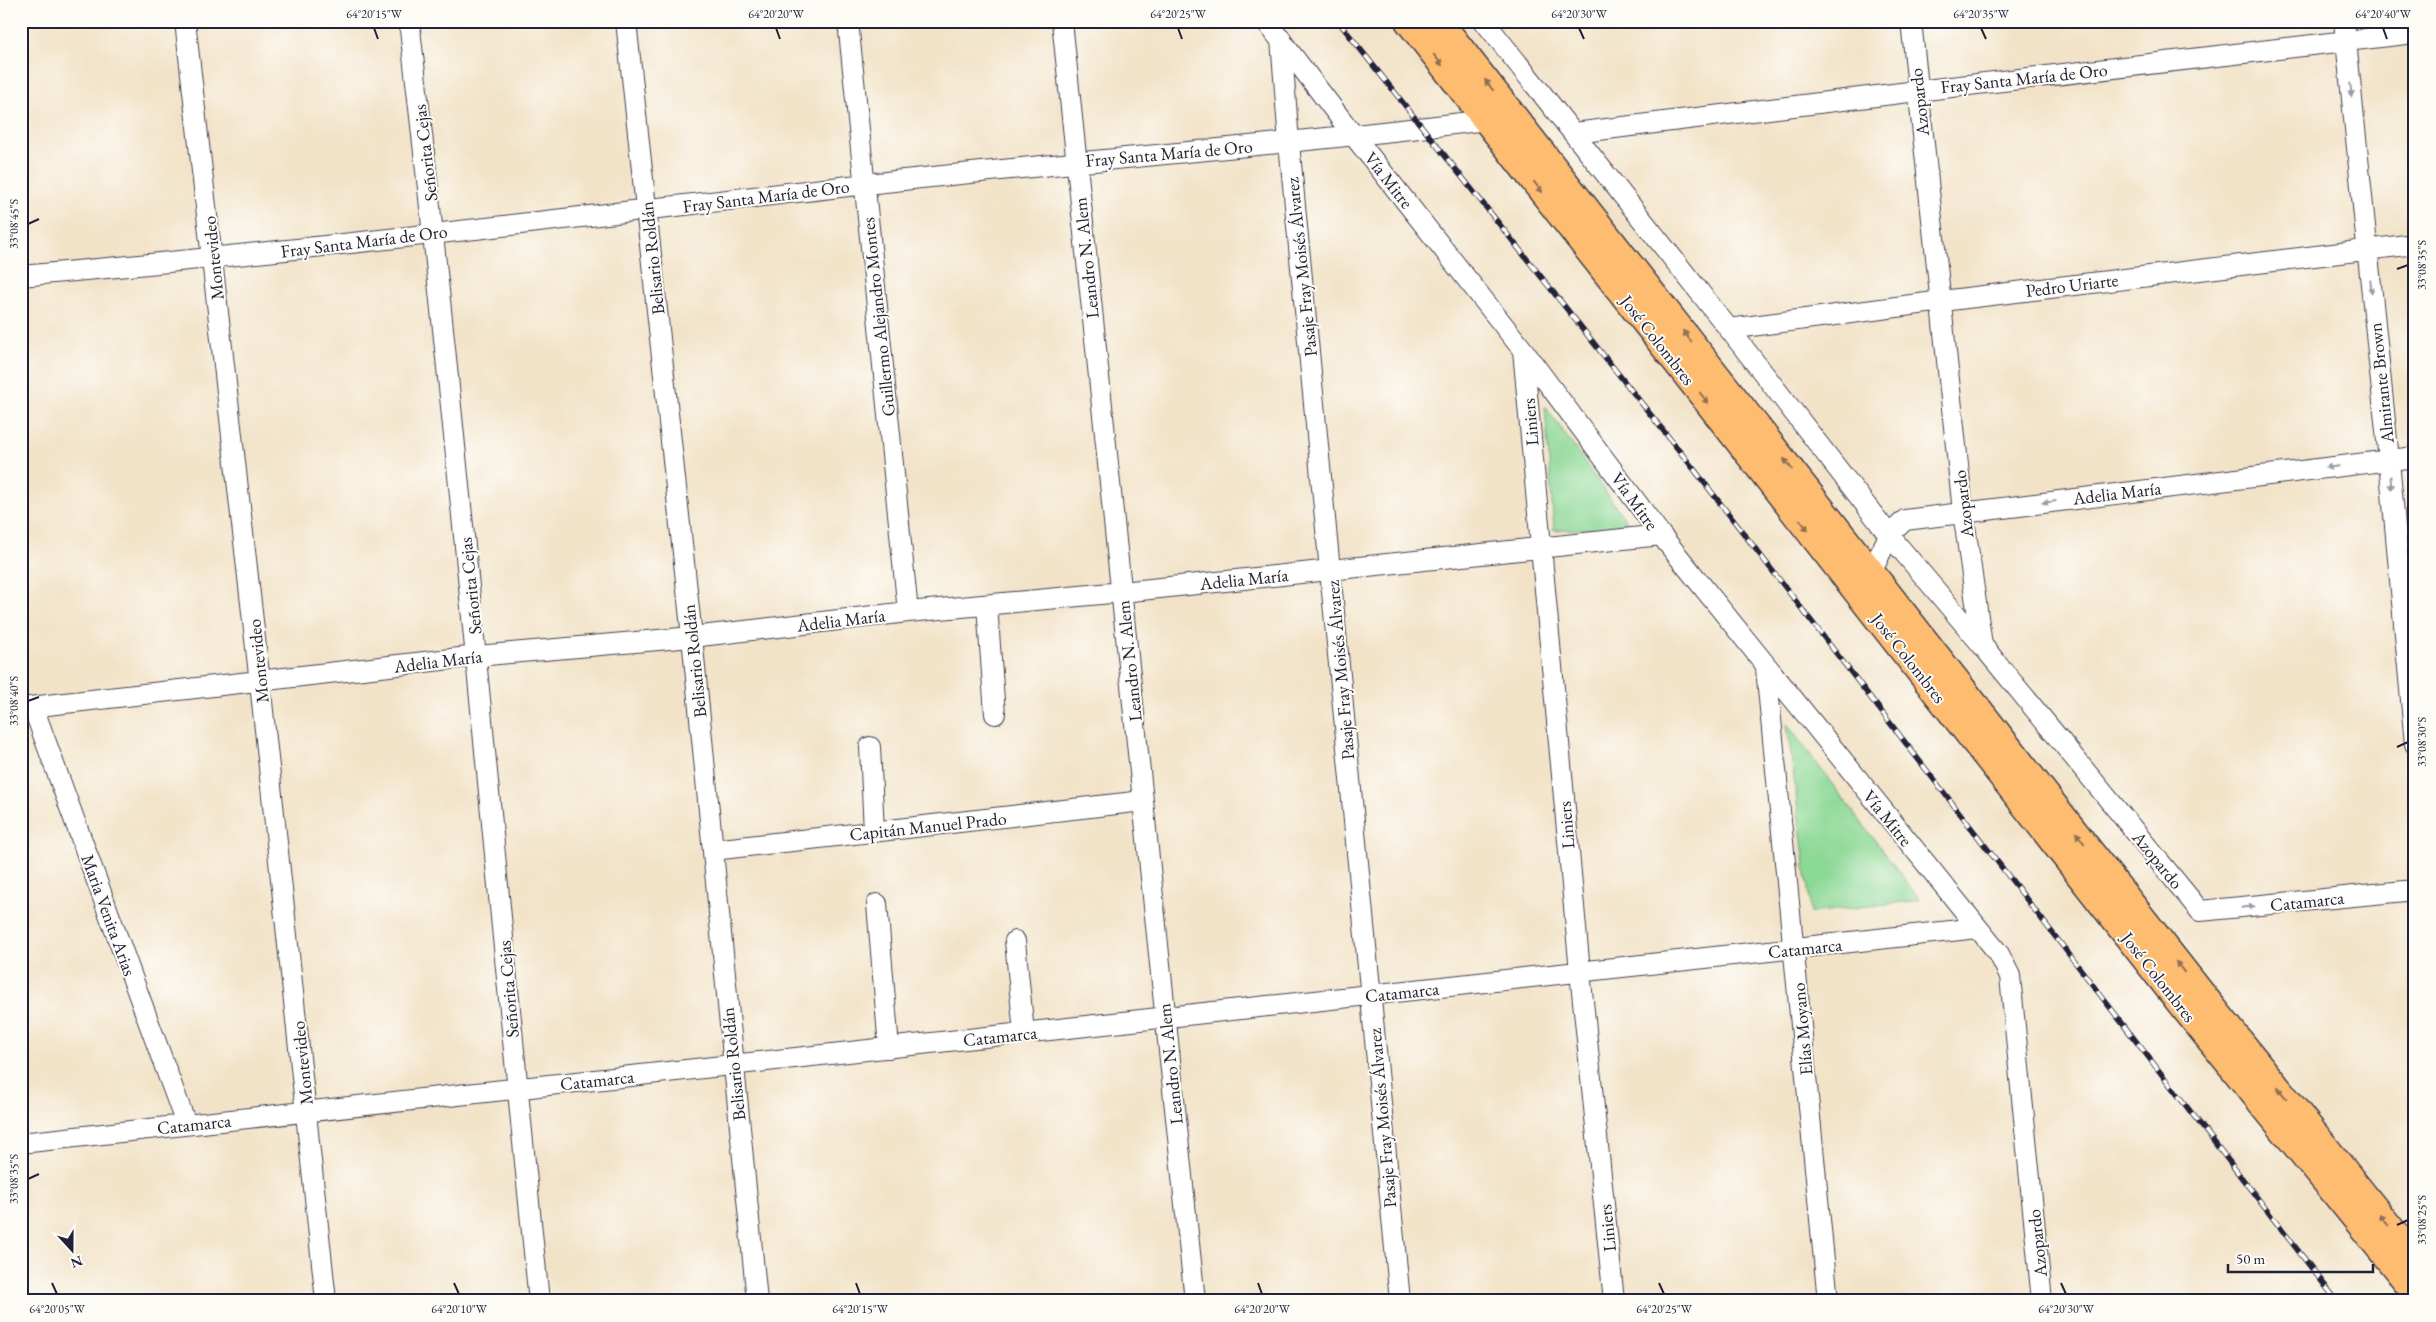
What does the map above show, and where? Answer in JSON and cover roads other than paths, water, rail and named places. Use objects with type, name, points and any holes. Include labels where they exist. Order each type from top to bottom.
[{"type":"main road","name":"José Colombres","points":[[1408,21],[1486,120],[2192,982],[2415,1258]]},
{"type":"main road","name":"José Colombres","points":[[1439,21],[1510,112],[2179,1002],[2415,1292]]},
{"type":"street","name":"Montevideo","points":[[185,21],[308,1112],[326,1301]]},
{"type":"street","name":"Señorita Cejas","points":[[409,21],[434,232],[539,1301]]},
{"type":"street","name":"Belisario Roldán","points":[[626,21],[692,637],[757,1301]]},
{"type":"street","name":"Guillermo Alejandro Montes","points":[[848,21],[908,612]]},
{"type":"street","name":"Leandro N. Alem","points":[[1062,21],[1195,1301]]},
{"type":"street","name":"Vía Mitre","points":[[1266,21],[1354,136],[1524,350],[1660,535],[1999,954],[2010,976]]},
{"type":"street","name":"Azopardo","points":[[1911,21],[1963,512],[1982,645],[2200,911]]},
{"type":"street","name":"Almirante Brown","points":[[2344,21],[2411,674],[2415,744]]},
{"type":"street","points":[[1488,24],[1889,535],[1982,645]]},
{"type":"street","name":"Fray Santa María de Oro","points":[[1574,133],[2415,33]]},
{"type":"street","name":"Pasaje Fray Moisés Álvarez","points":[[1281,39],[1289,143],[1400,1301]]},
{"type":"street","name":"Fray Santa María de Oro","points":[[21,276],[213,259],[434,232],[1076,162],[1354,136],[1486,120],[1510,112]]},
{"type":"street","name":"Pedro Uriarte","points":[[1729,329],[1942,301],[2415,244]]},
{"type":"street","name":"Liniers","points":[[1524,350],[1580,972],[1614,1301]]},
{"type":"street","name":"Adelia María","points":[[1862,579],[1889,535],[1905,520],[2415,457]]},
{"type":"street","name":"Adelia María","points":[[27,707],[477,656],[692,637],[908,612],[1122,592],[1660,535]]},
{"type":"street","points":[[987,604],[995,714]]},
{"type":"street","name":"Elías Moyano","points":[[1766,668],[1828,1301]]},
{"type":"street","name":"Maria Venita Arias","points":[[27,707],[186,1124]]},
{"type":"street","points":[[870,747],[874,832]]},
{"type":"street","name":"Capitán Manuel Prado","points":[[712,850],[1143,801]]},
{"type":"street","name":"Catamarca","points":[[2200,911],[2415,890]]},
{"type":"street","points":[[877,904],[889,1048]]},
{"type":"street","name":"Catamarca","points":[[21,1143],[1978,928]]},
{"type":"street","points":[[1015,941],[1024,1034]]},
{"type":"street","name":"Azopardo","points":[[2010,976],[2042,1301]]},
{"type":"railway","points":[[1338,21],[1693,468],[2337,1301]]}]
